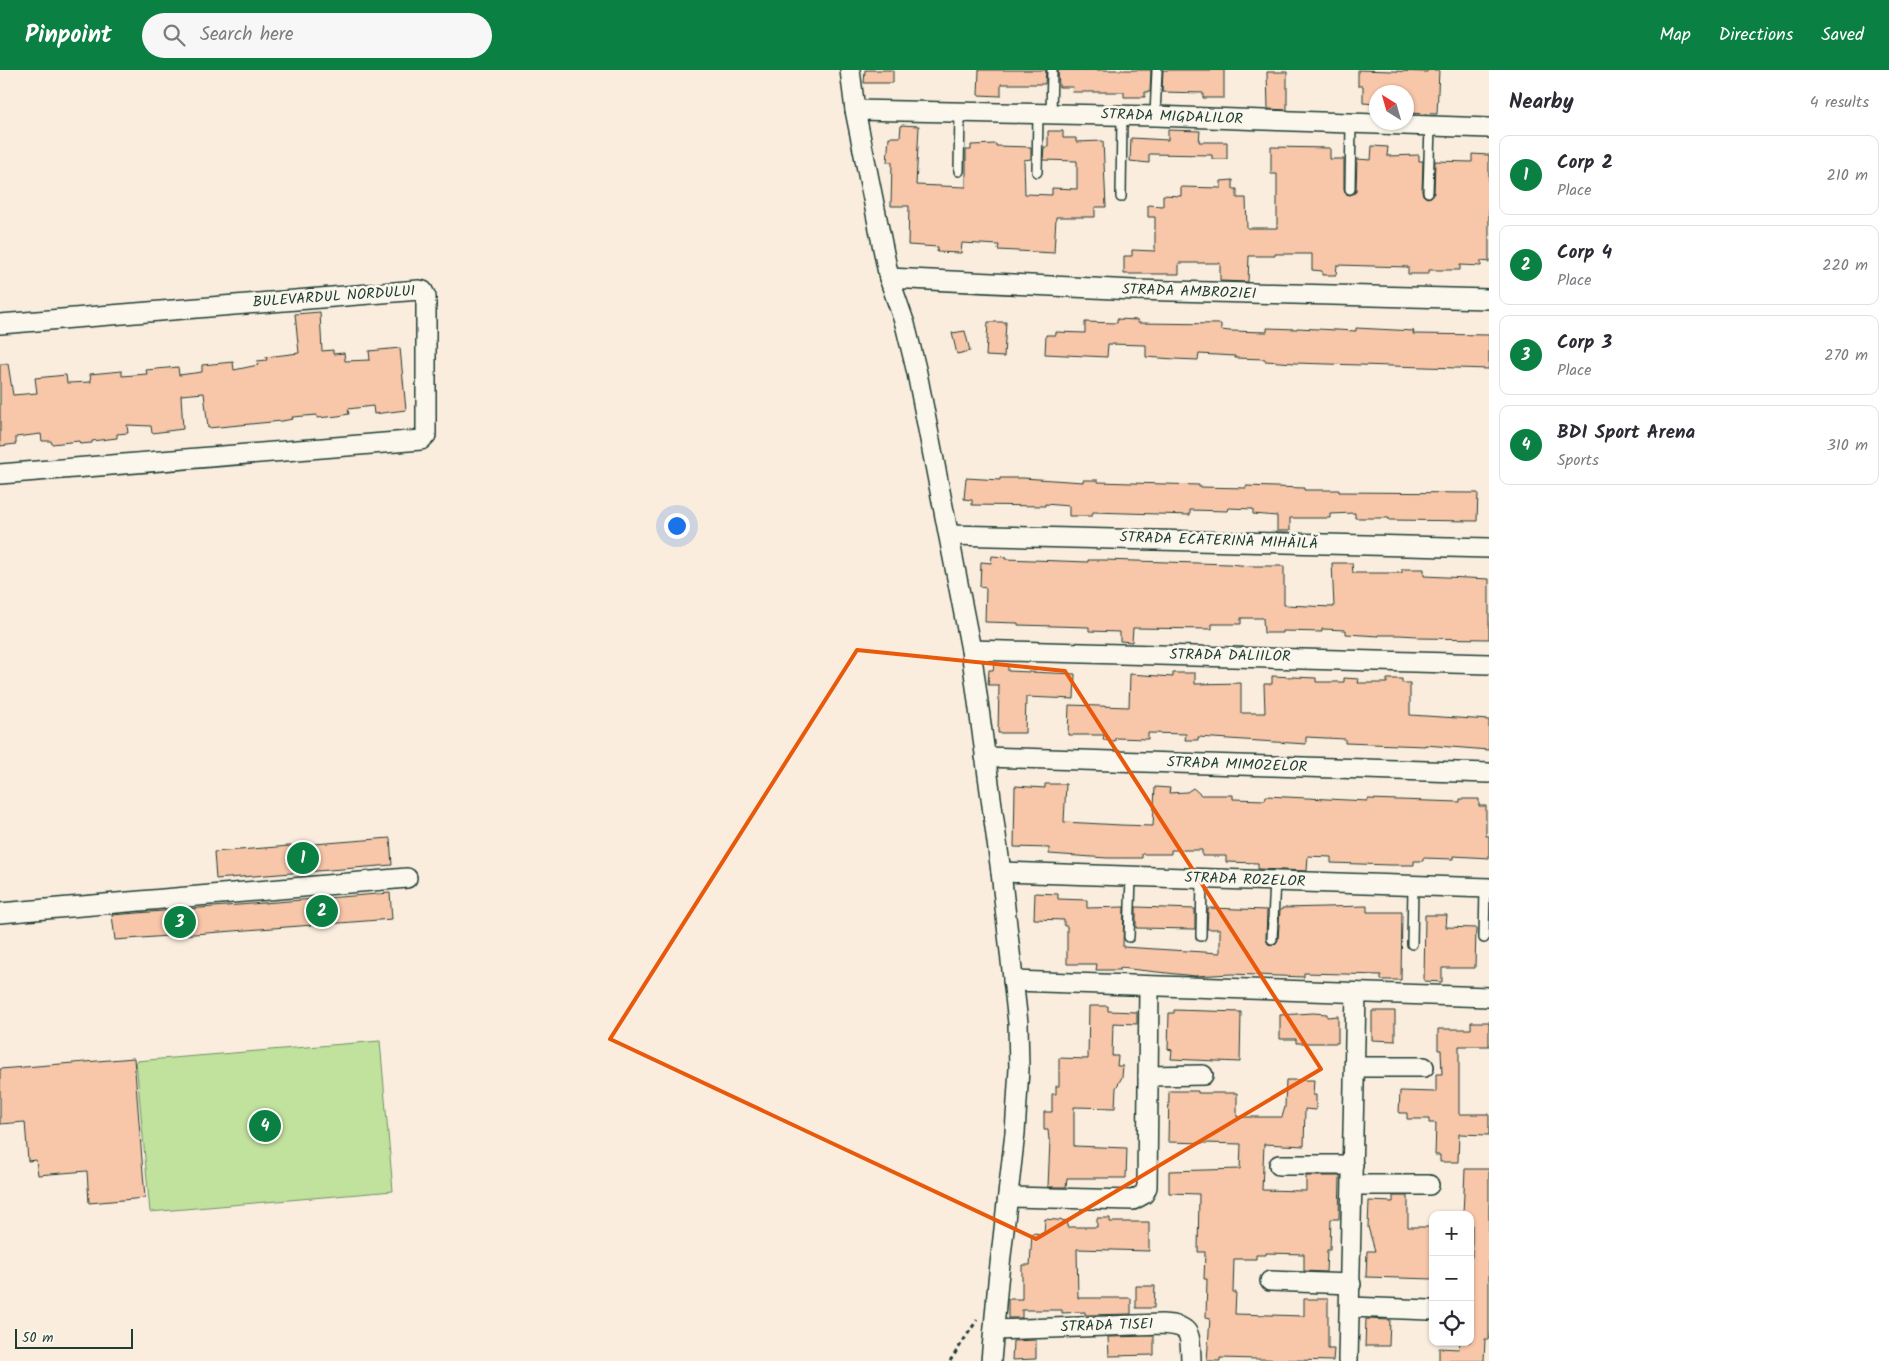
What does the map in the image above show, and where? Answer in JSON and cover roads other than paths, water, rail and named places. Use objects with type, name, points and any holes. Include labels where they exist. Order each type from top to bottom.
[{"type":"street","points":[[850,70],[855,110],[889,278],[905,324],[917,373],[971,650],[1001,872],[1018,1023],[1019,1069],[1015,1133],[991,1361]]},
{"type":"street","name":"STRADA MIGDALILOR","points":[[855,110],[1156,116],[1489,128]]},
{"type":"street","name":"STRADA AMBROZIEI","points":[[889,278],[1134,290],[1489,300]]},
{"type":"street","name":"BULEVARDUL NORDULUI","points":[[0,324],[419,290],[423,290],[426,297],[426,436],[421,440],[0,474]]},
{"type":"street","name":"STRADA ECATERINA MIHĂILĂ","points":[[949,535],[1489,548]]},
{"type":"street","name":"STRADA DALIILOR","points":[[971,650],[1489,664]]},
{"type":"street","name":"STRADA MIMOZELOR","points":[[985,757],[1489,773]]},
{"type":"street","name":"STRADA ROZELOR","points":[[1001,872],[1487,888]]},
{"type":"street","points":[[0,913],[407,878]]},
{"type":"street","points":[[1012,981],[1489,997]]},
{"type":"street","points":[[1008,1197],[1133,1200],[1144,1194],[1147,1187],[1149,986]]},
{"type":"street","points":[[1348,1361],[1356,993]]},
{"type":"street","points":[[1355,1067],[1424,1067]]},
{"type":"street","points":[[1148,1076],[1203,1075]]},
{"type":"street","points":[[1278,1165],[1353,1165]]},
{"type":"street","points":[[1353,1185],[1429,1185]]},
{"type":"street","points":[[1270,1281],[1351,1284]]},
{"type":"street","points":[[1350,1307],[1429,1310]]},
{"type":"street","name":"STRADA TISEI","points":[[994,1330],[1152,1324],[1177,1325],[1184,1328],[1191,1337],[1191,1361]]},
{"type":"lane","points":[[1037,172],[1044,114],[1052,70]]},
{"type":"lane","points":[[1156,116],[1157,70]]},
{"type":"lane","points":[[959,171],[960,112]]},
{"type":"lane","points":[[1121,197],[1122,116]]},
{"type":"lane","points":[[1350,189],[1351,123]]},
{"type":"lane","points":[[1428,192],[1430,126]]},
{"type":"lane","points":[[1129,937],[1131,877]]},
{"type":"lane","points":[[1201,936],[1202,879]]},
{"type":"lane","points":[[1272,939],[1274,881]]},
{"type":"lane","points":[[1412,944],[1413,886]]},
{"type":"lane","points":[[1484,938],[1487,888]]},
{"type":"place","name":"Corp 2","points":[[303,858]]},
{"type":"place","name":"Corp 4","points":[[322,911]]},
{"type":"place","name":"Corp 3","points":[[180,922]]},
{"type":"place","name":"BDI Sport Arena","points":[[265,1126]]}]
